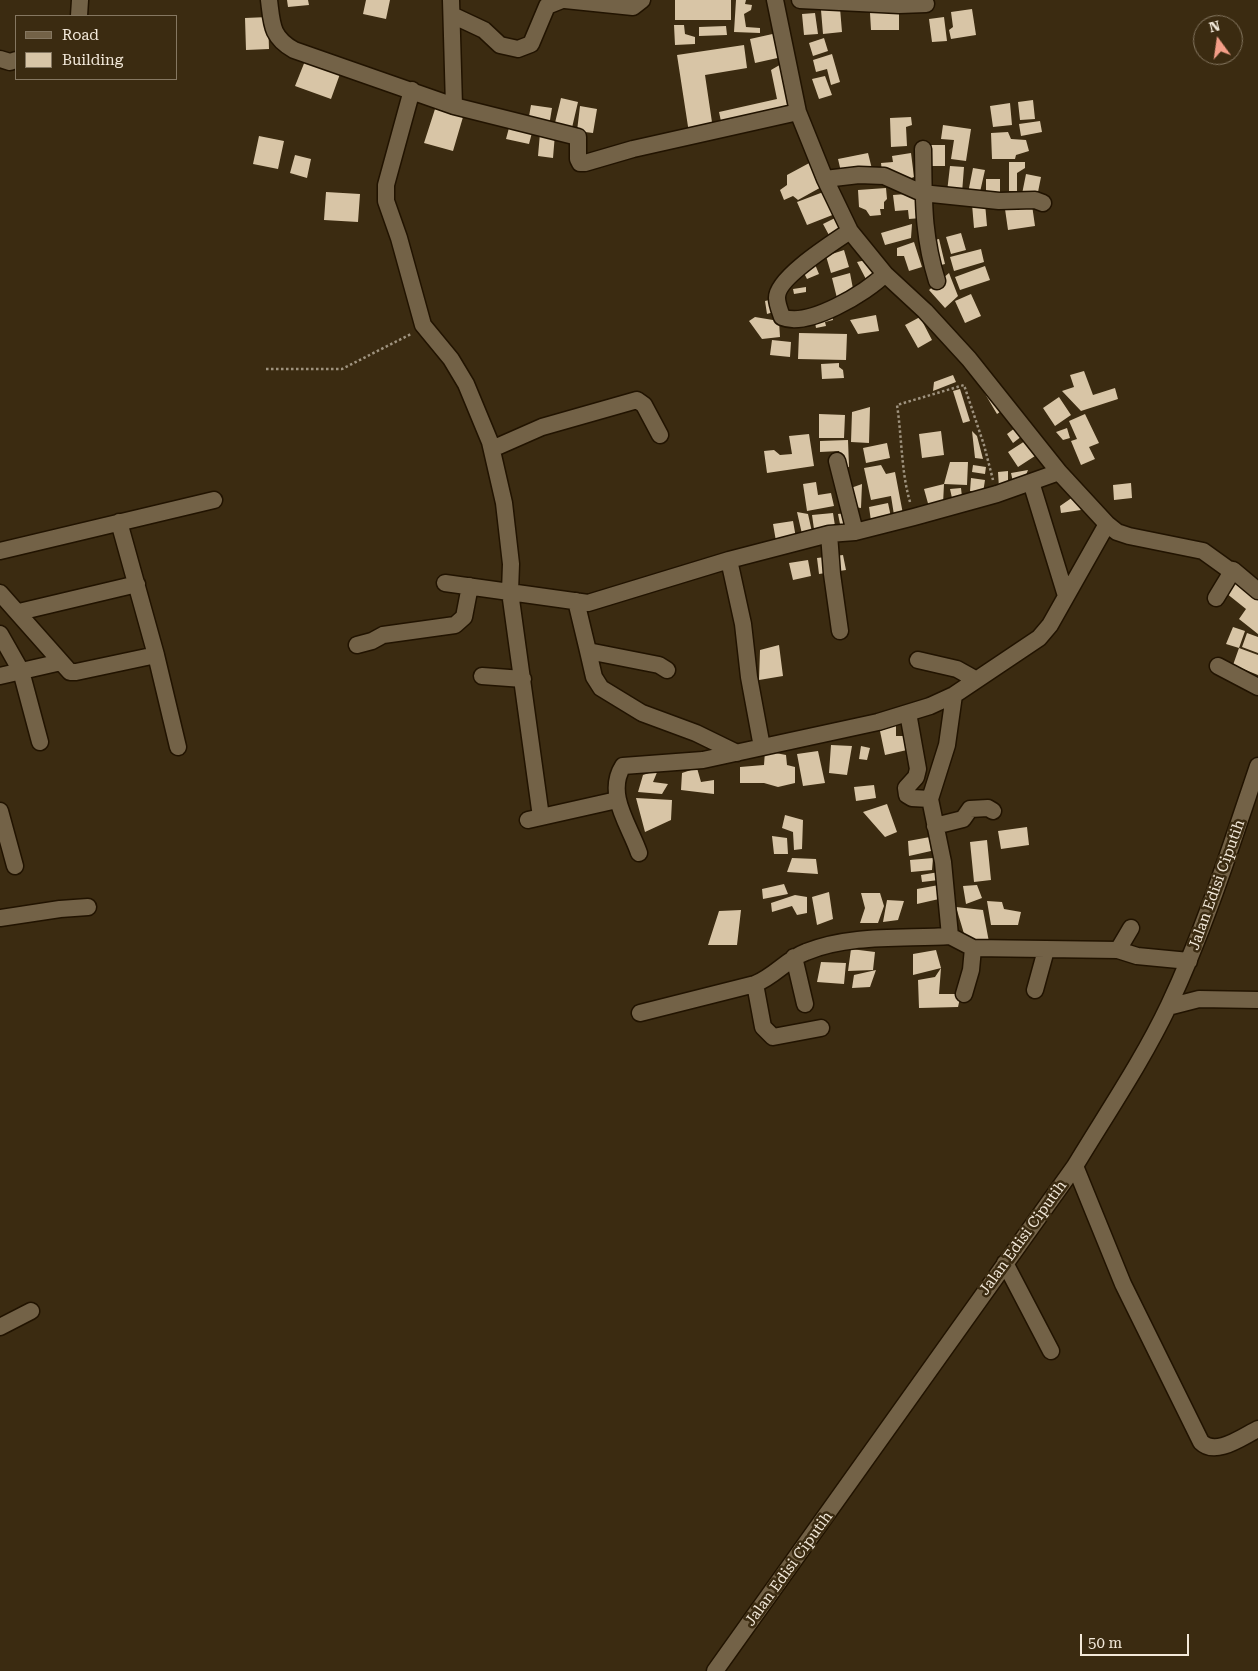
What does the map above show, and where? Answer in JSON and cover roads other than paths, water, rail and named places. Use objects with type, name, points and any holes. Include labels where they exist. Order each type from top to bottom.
[{"type":"street","points":[[79,15],[80,0]]},
{"type":"street","points":[[269,0],[275,33],[282,43],[294,50],[454,106],[578,136],[578,159],[585,164],[633,149],[798,112]]},
{"type":"street","points":[[452,8],[484,30],[500,45],[518,49],[531,44],[547,6],[564,0],[633,7],[642,0]]},
{"type":"street","points":[[775,0],[798,112],[825,179],[850,231],[885,274],[925,311],[969,359],[1059,472],[1107,524],[1117,532],[1129,536],[1203,551],[1228,569],[1233,570],[1258,591]]},
{"type":"street","points":[[800,0],[899,6],[926,4]]},
{"type":"street","points":[[452,8],[454,106]]},
{"type":"street","points":[[0,60],[10,62],[15,60]]},
{"type":"street","points":[[412,90],[386,185],[386,201],[399,238],[423,325],[451,359],[466,384],[492,449],[506,520],[510,564],[510,592],[523,679],[534,819],[617,800]]},
{"type":"street","points":[[923,148],[922,193],[927,250],[937,281]]},
{"type":"street","points":[[825,179],[859,175],[884,176],[922,193],[999,201],[1035,200],[1043,203]]},
{"type":"street","points":[[850,231],[788,277],[779,287],[776,298],[782,317],[791,321],[810,317],[856,296],[873,286],[885,274]]},
{"type":"street","points":[[492,449],[542,427],[636,400],[644,405],[660,435]]},
{"type":"street","points":[[837,461],[855,532]]},
{"type":"street","points":[[445,583],[588,603],[728,560],[829,534],[855,532],[914,517],[996,494],[1059,472]]},
{"type":"street","points":[[1031,482],[1066,596]]},
{"type":"street","points":[[0,551],[214,500]]},
{"type":"street","points":[[119,522],[156,655],[178,747]]},
{"type":"street","points":[[639,853],[617,800],[619,773],[623,766],[703,760],[737,753],[908,713],[954,694],[1039,638],[1050,625],[1107,524]]},
{"type":"street","points":[[829,534],[832,574],[840,631]]},
{"type":"street","points":[[728,560],[743,624],[749,677],[762,747]]},
{"type":"street","points":[[1216,598],[1233,570]]},
{"type":"street","points":[[19,612],[137,584]]},
{"type":"street","points":[[357,645],[372,642],[383,635],[455,625],[464,617],[470,586]]},
{"type":"street","points":[[0,593],[19,612],[70,672],[156,655]]},
{"type":"street","points":[[576,601],[594,677],[601,688],[642,713],[696,734],[737,753]]},
{"type":"street","points":[[0,634],[21,671],[40,742]]},
{"type":"street","points":[[588,651],[659,665],[667,670]]},
{"type":"street","points":[[918,660],[958,669],[975,679]]},
{"type":"street","points":[[0,676],[62,662]]},
{"type":"street","points":[[1218,666],[1258,687]]},
{"type":"street","points":[[482,676],[523,679]]},
{"type":"street","points":[[950,936],[943,862],[930,798],[946,744],[954,694]]},
{"type":"street","points":[[908,713],[918,769],[916,777],[906,788],[906,795],[912,798],[930,798]]},
{"type":"street","name":"Jalan Edisi Ciputih","points":[[715,1671],[1075,1166],[1168,1007],[1189,961],[1258,766]]},
{"type":"street","points":[[936,826],[963,819],[970,809],[988,808],[993,811]]},
{"type":"street","points":[[0,811],[15,866]]},
{"type":"street","points":[[0,918],[88,907]]},
{"type":"street","points":[[1118,950],[1131,928]]},
{"type":"street","points":[[640,1012],[755,984],[770,978],[794,957],[831,944],[950,936],[973,948],[1118,950],[1137,956],[1189,961]]},
{"type":"street","points":[[964,994],[971,970],[973,948]]},
{"type":"street","points":[[1034,990],[1046,950]]},
{"type":"street","points":[[794,957],[806,1004]]},
{"type":"street","points":[[755,984],[763,1027],[772,1037],[821,1028]]},
{"type":"street","points":[[1168,1007],[1198,998],[1258,1000]]},
{"type":"street","points":[[1075,1166],[1123,1284],[1201,1442],[1210,1447],[1219,1447],[1258,1429]]},
{"type":"street","points":[[1005,1263],[1052,1350]]},
{"type":"street","points":[[0,1327],[31,1311]]}]
